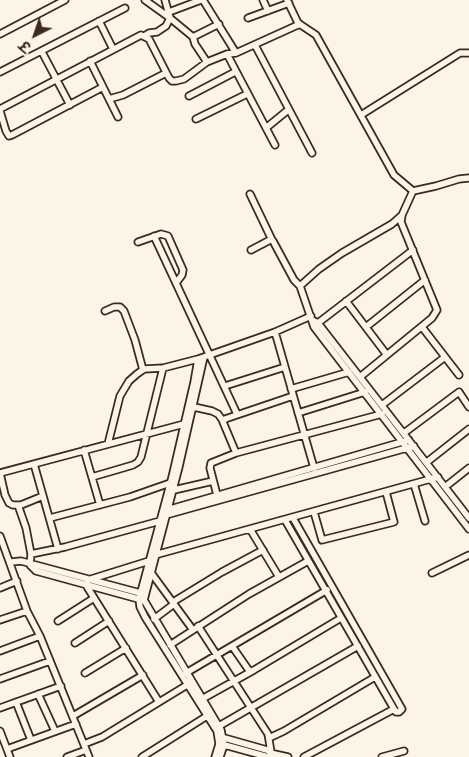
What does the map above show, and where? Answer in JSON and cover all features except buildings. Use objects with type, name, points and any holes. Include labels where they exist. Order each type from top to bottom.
[{"type":"street","points":[[0,34],[65,0]]},
{"type":"street","points":[[145,0],[170,15],[193,37],[195,44],[207,62]]},
{"type":"street","points":[[102,87],[8,136],[0,110],[141,35],[144,36],[161,30],[166,26],[170,15],[165,0]]},
{"type":"street","points":[[170,15],[202,0],[236,53]]},
{"type":"street","points":[[263,0],[268,11]]},
{"type":"street","points":[[248,18],[288,2],[300,24],[316,35],[394,175],[413,191]]},
{"type":"street","points":[[0,72],[125,8]]},
{"type":"street","points":[[100,21],[113,49]]},
{"type":"street","points":[[193,37],[219,24]]},
{"type":"street","points":[[144,36],[149,39],[166,73],[172,81],[176,81],[184,79],[207,62],[256,45],[300,24]]},
{"type":"street","points":[[256,45],[312,154]]},
{"type":"street","points":[[42,52],[70,105]]},
{"type":"street","points":[[361,114],[460,52],[469,53]]},
{"type":"street","points":[[227,54],[275,145]]},
{"type":"street","points":[[90,61],[118,116]]},
{"type":"street","points":[[189,96],[235,72]]},
{"type":"street","points":[[109,99],[123,95],[166,73]]},
{"type":"street","points":[[196,119],[247,94]]},
{"type":"street","points":[[266,128],[288,110]]},
{"type":"street","points":[[413,191],[459,178],[469,178]]},
{"type":"street","points":[[360,377],[422,327],[432,318],[437,310],[401,222],[402,215],[413,191]]},
{"type":"street","points":[[250,194],[272,240],[294,280],[300,286],[314,320],[404,433],[406,441]]},
{"type":"street","points":[[300,286],[319,269],[342,253],[392,224],[402,215]]},
{"type":"street","points":[[138,242],[164,234],[170,240],[183,270],[176,283]]},
{"type":"street","points":[[154,236],[237,414]]},
{"type":"street","points":[[250,250],[272,240]]},
{"type":"street","points":[[108,444],[120,396],[129,381],[143,370],[164,368],[201,358],[314,320],[346,301],[413,250]]},
{"type":"street","points":[[366,327],[425,280]]},
{"type":"street","points":[[346,301],[387,355]]},
{"type":"street","points":[[105,311],[114,307],[120,307],[124,311],[135,340],[143,370]]},
{"type":"street","points":[[314,320],[314,327],[435,478],[469,528]]},
{"type":"street","points":[[422,327],[460,375]]},
{"type":"street","points":[[275,332],[314,468]]},
{"type":"street","points":[[382,405],[445,356]]},
{"type":"street","points":[[201,358],[194,407],[174,490],[164,514],[152,557],[152,574],[143,597],[154,619],[219,726],[221,744],[216,757]]},
{"type":"street","points":[[201,358],[140,607],[221,737],[270,756]]},
{"type":"street","points":[[224,386],[286,367]]},
{"type":"street","points":[[92,477],[138,462],[164,368]]},
{"type":"street","points":[[291,389],[349,372]]},
{"type":"street","points":[[298,413],[365,392]]},
{"type":"street","points":[[404,433],[458,392],[469,407]]},
{"type":"street","points":[[224,421],[237,414],[293,396]]},
{"type":"street","points":[[194,407],[212,410],[218,414],[224,421],[236,453]]},
{"type":"street","points":[[217,495],[210,468],[211,463],[236,453],[382,414]]},
{"type":"street","points":[[43,496],[18,505],[9,503],[5,495],[0,473],[184,424]]},
{"type":"street","points":[[427,462],[469,429]]},
{"type":"street","points":[[31,554],[58,549],[217,495],[406,441]]},
{"type":"street","points":[[164,514],[411,447]]},
{"type":"street","points":[[411,447],[427,462],[435,478],[467,510],[469,518]]},
{"type":"street","points":[[84,450],[100,505]]},
{"type":"street","points":[[34,464],[58,549]]},
{"type":"street","points":[[446,487],[469,468]]},
{"type":"street","points":[[87,582],[152,557],[435,478]]},
{"type":"street","points":[[174,490],[213,481]]},
{"type":"street","points":[[50,518],[130,497],[170,483]]},
{"type":"street","points":[[414,484],[426,521]]},
{"type":"street","points":[[314,512],[322,540],[394,522],[386,492]]},
{"type":"street","points":[[18,505],[26,528],[31,554],[30,565]]},
{"type":"street","points":[[285,520],[394,709],[397,713],[401,711],[402,709],[293,518]]},
{"type":"street","points":[[250,529],[279,578]]},
{"type":"street","points":[[0,536],[11,562],[27,611],[40,636],[89,757]]},
{"type":"street","points":[[154,619],[174,603],[215,576],[262,550]]},
{"type":"street","points":[[432,573],[469,555]]},
{"type":"street","points":[[11,562],[21,561],[30,565],[36,571],[143,597]]},
{"type":"street","points":[[170,645],[308,561]]},
{"type":"street","points":[[152,574],[217,655],[234,681],[269,738],[270,756]]},
{"type":"street","points":[[0,588],[17,581]]},
{"type":"street","points":[[87,582],[94,598],[159,702]]},
{"type":"street","points":[[186,673],[332,587]]},
{"type":"street","points":[[58,621],[94,598]]},
{"type":"street","points":[[0,620],[27,611]]},
{"type":"street","points":[[202,699],[341,618]]},
{"type":"street","points":[[75,643],[109,621]]},
{"type":"street","points":[[0,651],[40,636]]},
{"type":"street","points":[[232,646],[250,672]]},
{"type":"street","points":[[219,726],[358,646]]},
{"type":"street","points":[[84,673],[126,648]]},
{"type":"street","points":[[0,679],[50,661]]},
{"type":"street","points":[[73,716],[142,675]]},
{"type":"street","points":[[269,738],[375,677]]},
{"type":"street","points":[[66,757],[187,685]]},
{"type":"street","points":[[0,708],[61,686]]},
{"type":"street","points":[[38,694],[55,731]]},
{"type":"street","points":[[16,702],[31,740]]},
{"type":"street","points":[[304,757],[394,709]]},
{"type":"street","points":[[142,757],[150,755],[208,716]]},
{"type":"street","points":[[4,746],[31,740],[76,724]]},
{"type":"street","points":[[0,731],[4,746],[10,757]]},
{"type":"street","points":[[221,744],[270,756],[288,757]]},
{"type":"street","points":[[382,757],[404,751]]}]
